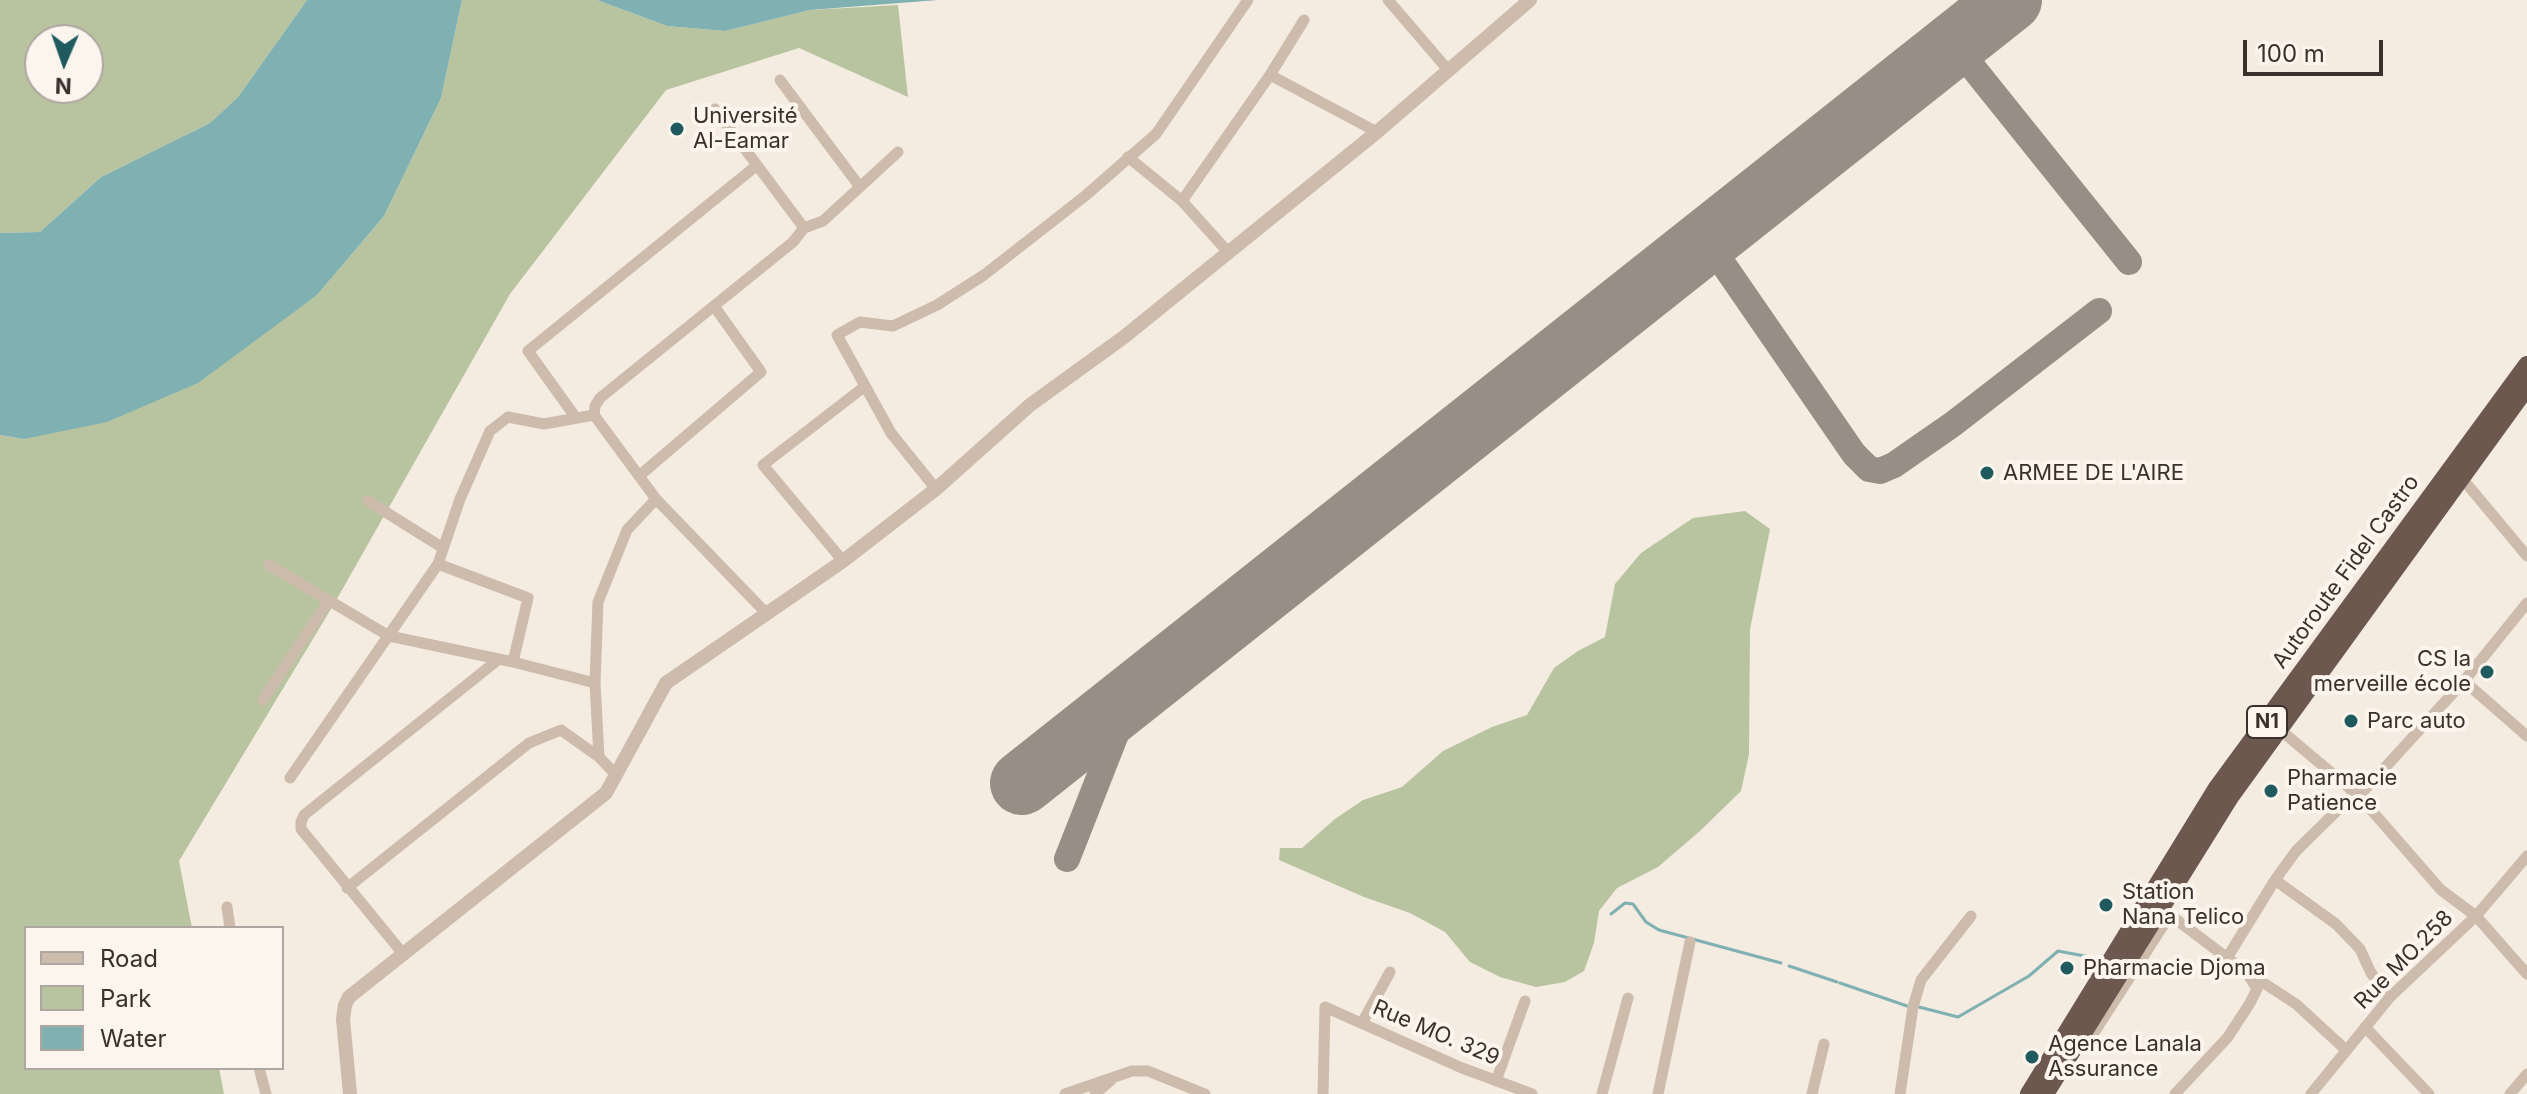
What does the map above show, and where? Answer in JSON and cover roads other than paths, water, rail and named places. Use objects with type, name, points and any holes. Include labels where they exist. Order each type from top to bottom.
[{"type":"highway","name":"Autoroute Fidel Castro","points":[[2029,1094],[2217,788],[2527,365]]},
{"type":"highway","name":"Autoroute Fidel Castro","points":[[2045,1094],[2166,912],[2208,830],[2278,728],[2400,565],[2527,387]]},
{"type":"street","points":[[936,489],[891,433],[837,335],[860,322],[893,326],[937,305],[1007,258],[1085,196],[1156,134],[1248,0]]},
{"type":"street","points":[[1388,0],[1449,71]]},
{"type":"street","points":[[350,1094],[343,1019],[349,997],[606,793],[666,683],[843,561],[936,489],[1030,405],[1124,337],[1377,132],[1530,0]]},
{"type":"street","points":[[1182,201],[1270,75],[1304,20]]},
{"type":"street","points":[[1270,75],[1377,132]]},
{"type":"street","points":[[780,80],[860,187]]},
{"type":"street","points":[[715,109],[804,228]]},
{"type":"street","points":[[767,614],[656,499],[594,415],[595,406],[600,398],[793,242],[804,228],[823,221],[898,152]]},
{"type":"street","points":[[1128,157],[1182,201],[1228,252]]},
{"type":"street","points":[[576,418],[528,351],[756,166]]},
{"type":"street","points":[[639,476],[761,372],[714,306]]},
{"type":"street","points":[[843,561],[763,465],[864,387]]},
{"type":"street","points":[[290,778],[438,564],[460,499],[490,431],[508,417],[544,424],[594,415]]},
{"type":"street","points":[[2461,477],[2527,556]]},
{"type":"street","points":[[599,757],[595,683],[598,602],[627,530],[656,499]]},
{"type":"street","points":[[368,501],[443,548]]},
{"type":"street","points":[[438,564],[528,598],[513,662]]},
{"type":"street","points":[[269,565],[389,636],[595,683]]},
{"type":"street","points":[[263,700],[329,600]]},
{"type":"street","points":[[2227,958],[2296,851],[2357,794],[2464,681],[2527,603]]},
{"type":"street","points":[[404,955],[301,829],[301,822],[304,815],[499,659]]},
{"type":"street","points":[[2464,681],[2527,736]]},
{"type":"street","points":[[2278,728],[2357,794],[2441,890],[2476,916],[2527,974]]},
{"type":"street","points":[[347,888],[529,743],[561,730],[599,757],[617,776]]},
{"type":"street","name":"Rue MO.258","points":[[2311,1094],[2390,997],[2476,916],[2527,856]]},
{"type":"street","points":[[2275,880],[2336,924],[2360,949],[2371,973],[2390,997]]},
{"type":"street","points":[[227,907],[230,926]]},
{"type":"street","points":[[2086,1045],[2166,912],[2296,1004],[2346,1050]]},
{"type":"street","points":[[1900,1094],[1913,1007],[1921,980],[1971,916]]},
{"type":"street","points":[[1658,1094],[1690,942]]},
{"type":"street","points":[[1362,1023],[1390,972]]},
{"type":"street","points":[[2175,1094],[2228,1037],[2250,1003],[2257,989],[2247,972]]},
{"type":"street","points":[[1602,1094],[1628,998]]},
{"type":"street","points":[[1496,1081],[1525,1001]]},
{"type":"street","name":"Rue MO. 329","points":[[1323,1094],[1325,1007],[1532,1094]]},
{"type":"street","points":[[2365,1027],[2429,1094]]},
{"type":"street","points":[[1812,1094],[1824,1044]]},
{"type":"street","points":[[260,1070],[266,1094]]},
{"type":"street","points":[[1065,1094],[1118,1075],[1148,1071],[1205,1094]]},
{"type":"street","points":[[2510,1094],[2527,1074]]},
{"type":"street","points":[[1095,1094],[1118,1075]]},
{"type":"water","points":[[307,0],[462,0],[441,98],[384,216],[317,295],[198,383],[107,422],[24,439],[0,435],[0,233],[40,232],[101,177],[210,123],[238,97]]},
{"type":"water","points":[[597,0],[938,0],[810,10],[725,31],[667,26]]},
{"type":"waterway","points":[[1611,914],[1625,903],[1633,904],[1646,922],[1659,930],[1781,963]]},
{"type":"waterway","points":[[1919,1007],[1958,1017],[2029,976],[2058,951],[2095,958]]},
{"type":"waterway","points":[[1789,966],[1837,982]]},
{"type":"waterway","points":[[1840,983],[1907,1006]]},
{"type":"place","name":"Université Al-Eamar","points":[[677,129]]},
{"type":"place","name":"ARMEE DE L'AIRE","points":[[1987,473]]},
{"type":"place","name":"CS la merveille école","points":[[2487,672]]},
{"type":"place","name":"Parc auto","points":[[2351,721]]},
{"type":"place","name":"Pharmacie Patience","points":[[2271,791]]},
{"type":"place","name":"Station Nana Telico","points":[[2106,905]]},
{"type":"place","name":"Pharmacie Djoma","points":[[2067,968]]},
{"type":"place","name":"Agence Lanala Assurance","points":[[2032,1057]]}]
